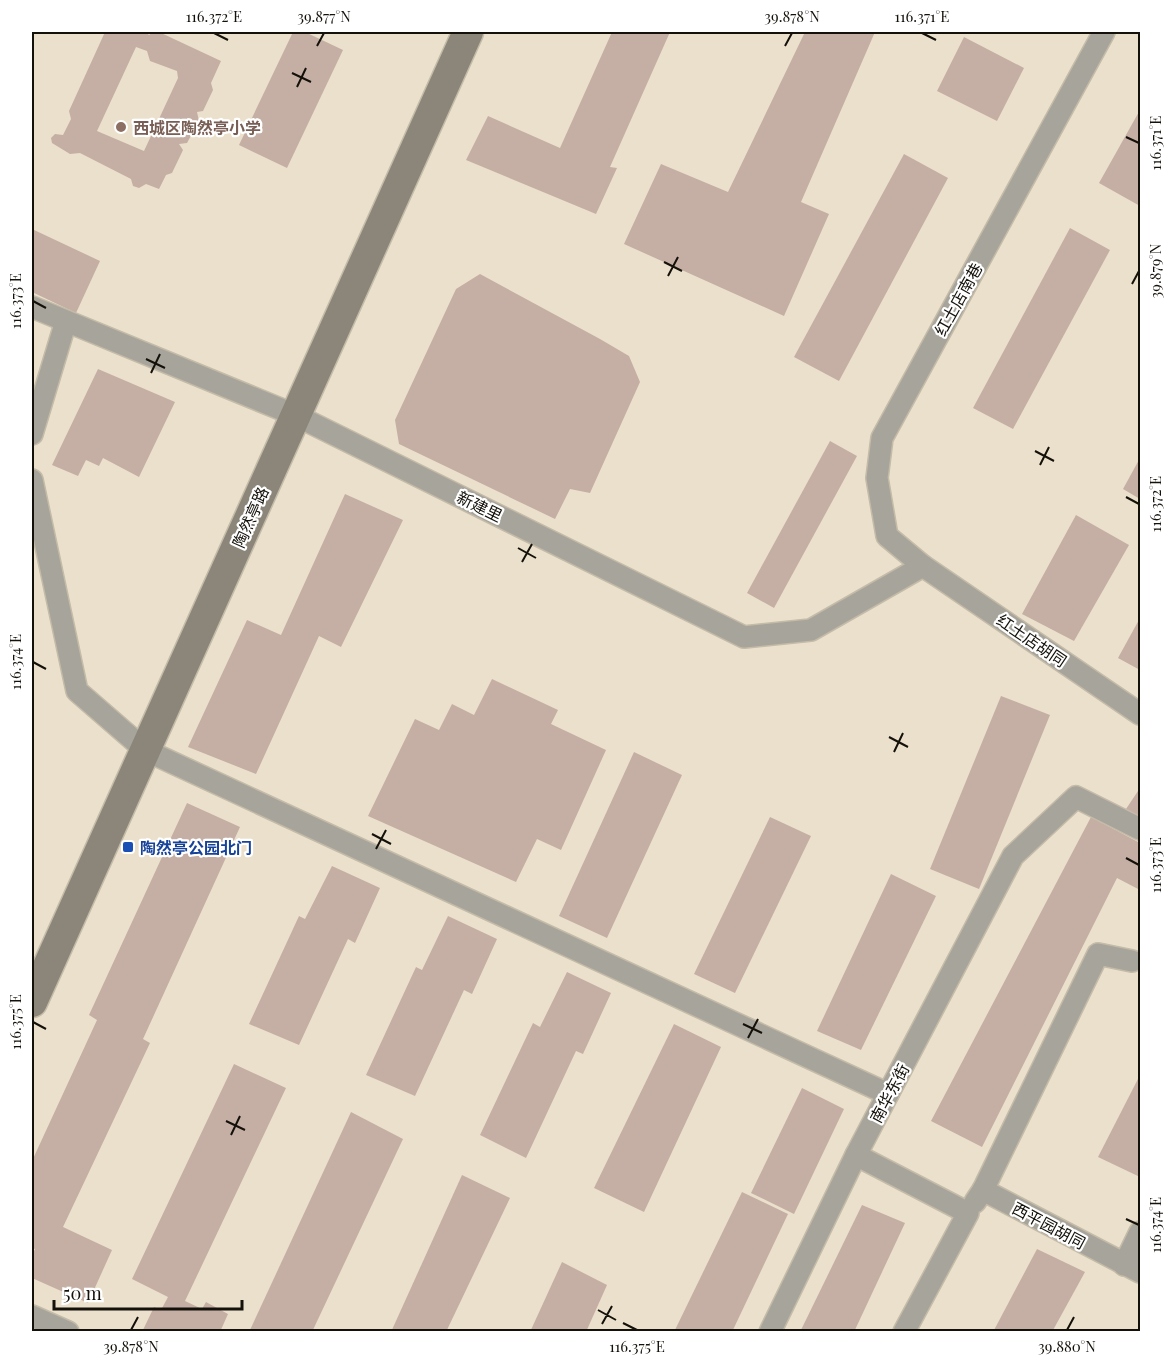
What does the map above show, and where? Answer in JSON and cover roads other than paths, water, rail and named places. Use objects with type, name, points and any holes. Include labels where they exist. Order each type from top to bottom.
[{"type":"main road","name":"陶然亭路","points":[[32,1002],[468,32]]},
{"type":"street","name":"红土店南巷","points":[[923,566],[887,536],[877,478],[882,438],[1104,32]]},
{"type":"street","name":"新建里","points":[[32,307],[295,415],[744,637],[811,630],[923,566]]},
{"type":"street","points":[[32,434],[66,321]]},
{"type":"street","points":[[32,480],[77,691],[145,750],[888,1094]]},
{"type":"street","name":"红土店胡同","points":[[923,566],[1140,714]]},
{"type":"street","name":"南华东街","points":[[770,1332],[856,1155],[1013,856],[1076,797],[1140,829]]},
{"type":"street","points":[[904,1332],[968,1213],[983,1190],[1098,954],[1132,961]]},
{"type":"street","points":[[856,1155],[968,1213]]},
{"type":"street","name":"西平园胡同","points":[[983,1190],[1132,1268]]},
{"type":"street","points":[[1132,1268],[1140,1232]]},
{"type":"street","points":[[32,1316],[68,1332]]},
{"type":"place","name":"西城区陶然亭小学","points":[[121,127]]},
{"type":"place","name":"陶然亭公园北门","points":[[128,847]]}]
